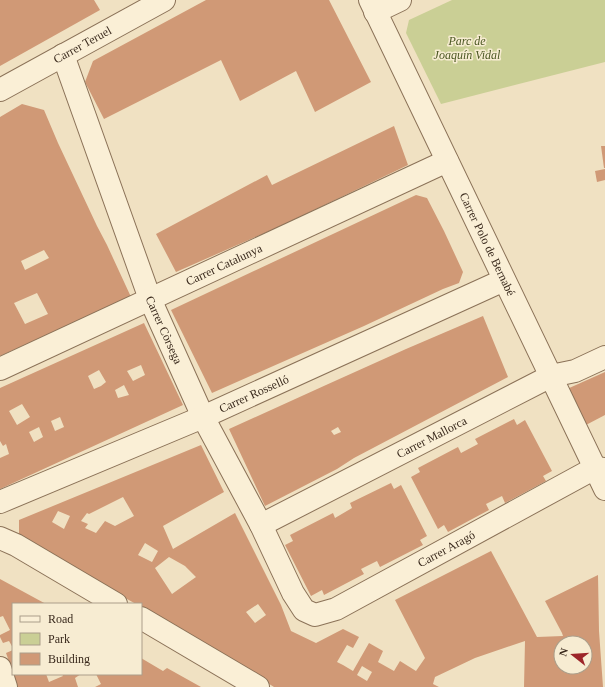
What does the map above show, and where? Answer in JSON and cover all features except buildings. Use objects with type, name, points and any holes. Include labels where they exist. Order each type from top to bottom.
[{"type":"street","name":"Carrer Teruel","points":[[0,90],[164,0]]},
{"type":"street","points":[[372,6],[400,0]]},
{"type":"street","name":"Carrer Polo de Bernabé","points":[[372,6],[551,376],[600,469],[605,489]]},
{"type":"street","name":"Carrer Còrsega","points":[[63,55],[150,300],[203,417],[261,525],[293,593]]},
{"type":"street","name":"Carrer Catalunya","points":[[0,369],[447,161]]},
{"type":"street","name":"Carrer Rosselló","points":[[0,502],[203,417],[504,280]]},
{"type":"street","name":"Carrer Mallorca","points":[[261,525],[551,376],[575,371],[605,357]]},
{"type":"street","name":"Carrer Aragó","points":[[293,593],[304,610],[315,615],[336,608],[600,469]]},
{"type":"street","points":[[0,538],[16,545],[114,603]]},
{"type":"street","points":[[142,619],[258,687]]},
{"type":"street","points":[[0,668],[6,687]]},
{"type":"green space","name":"Parc de Joaquín Vidal","points":[[452,0],[605,0],[605,62],[441,104],[406,33],[409,20]]}]
